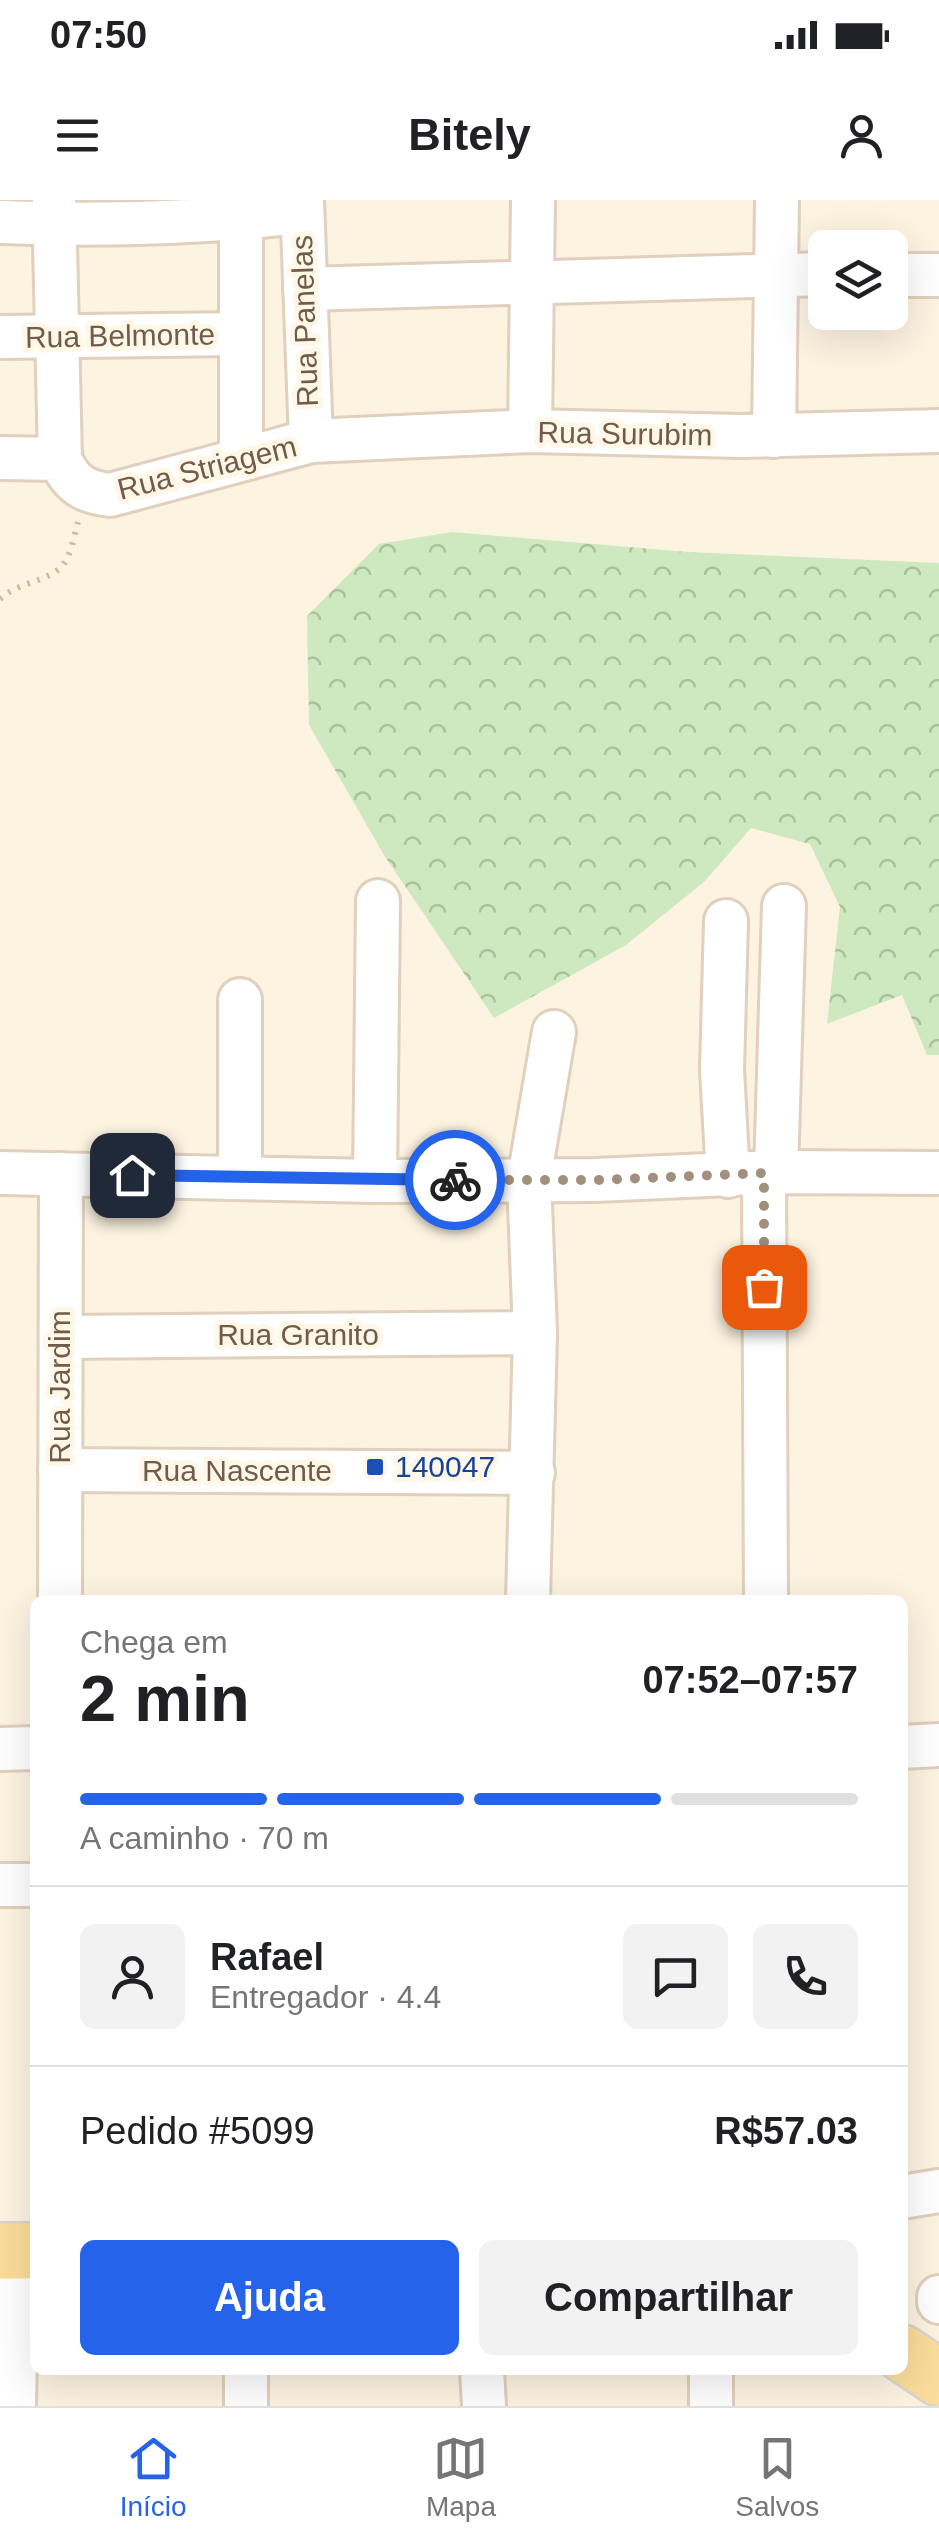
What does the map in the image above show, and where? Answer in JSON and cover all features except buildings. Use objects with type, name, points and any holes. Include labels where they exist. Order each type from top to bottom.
[{"type":"main road","points":[[908,2357],[939,2378]]},
{"type":"street","points":[[530,431],[533,200]]},
{"type":"street","points":[[774,436],[777,200]]},
{"type":"street","points":[[0,222],[54,212],[302,206]]},
{"type":"street","name":"Rua Panelas","points":[[302,206],[306,390],[311,441]]},
{"type":"street","points":[[241,209],[241,458]]},
{"type":"street","points":[[0,458],[60,459],[54,212]]},
{"type":"street","points":[[306,290],[808,274]]},
{"type":"street","points":[[908,275],[939,275]]},
{"type":"street","name":"Rua Belmonte","points":[[0,337],[240,334]]},
{"type":"street","name":"Rua Surubim","points":[[311,441],[530,431],[774,436],[939,431]]},
{"type":"street","name":"Rua Striagem","points":[[60,459],[74,482],[88,493],[110,495],[311,441]]},
{"type":"street","points":[[375,1181],[378,901]]},
{"type":"street","points":[[766,1595],[756,1174],[784,906]]},
{"type":"street","points":[[726,921],[722,1070],[756,1174]]},
{"type":"street","points":[[240,1000],[240,1178]]},
{"type":"street","points":[[528,1595],[535,1333],[528,1179],[554,1032]]},
{"type":"street","points":[[0,1172],[375,1181],[939,1173]]},
{"type":"street","name":"Rua Jardim","points":[[60,1595],[61,1174]]},
{"type":"street","name":"Rua Granito","points":[[60,1337],[535,1333]]},
{"type":"street","name":"Rua Nascente","points":[[60,1470],[533,1473]]},
{"type":"street","points":[[908,1748],[939,1745]]},
{"type":"street","points":[[0,1749],[30,1748]]},
{"type":"street","points":[[0,1885],[30,1885]]},
{"type":"street","points":[[908,2195],[939,2191]]},
{"type":"street","points":[[14,2406],[17,2251]]},
{"type":"street","points":[[246,2375],[246,2406]]},
{"type":"street","points":[[482,2375],[484,2406]]},
{"type":"street","points":[[711,2375],[712,2406]]},
{"type":"path","points":[[0,599],[12,588],[59,568],[67,556],[88,493]]},
{"type":"green space","points":[[452,532],[688,552],[939,563],[939,1055],[927,1055],[902,995],[827,1024],[840,907],[810,844],[751,828],[705,881],[626,945],[494,1018],[384,855],[309,725],[307,616],[379,544]]},
{"type":"way so far","points":[[455,1180],[596,1180],[764,1173],[764,1287]]},
{"type":"place","name":"140047","points":[[375,1467]]},
{"type":"route","points":[[132,1175],[455,1180]]}]
